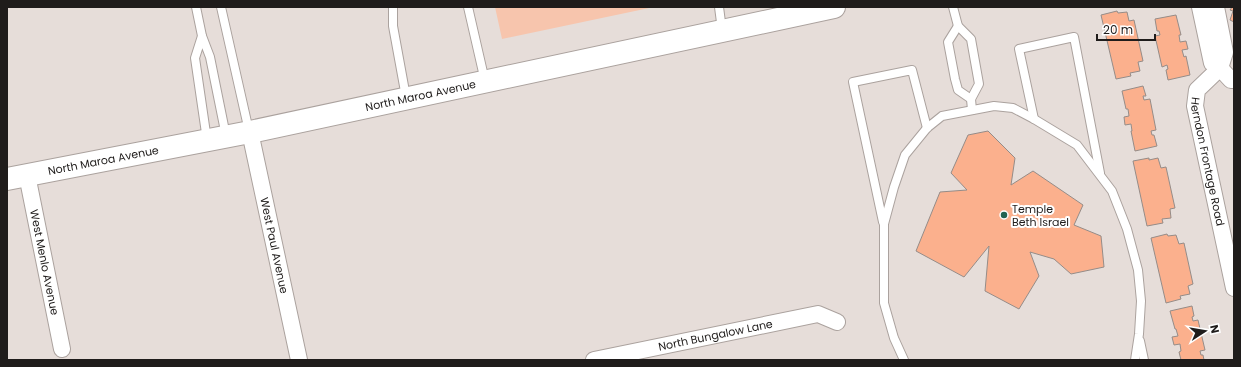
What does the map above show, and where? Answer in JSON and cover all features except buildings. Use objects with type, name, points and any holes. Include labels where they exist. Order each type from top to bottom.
[{"type":"main road","name":"North Maroa Avenue","points":[[17,177],[250,132],[834,7]]},
{"type":"street","points":[[1200,7],[1212,63],[1220,68],[1231,80],[1234,80]]},
{"type":"street","points":[[1216,7],[1225,52],[1220,68]]},
{"type":"street","name":"Herndon Frontage Road","points":[[1220,68],[1197,90],[1195,106],[1234,288]]},
{"type":"street","name":"West Paul Avenue","points":[[250,132],[299,360]]},
{"type":"street","name":"West Menlo Avenue","points":[[17,177],[62,349]]},
{"type":"street","name":"North Bungalow Lane","points":[[594,360],[818,314],[837,322]]},
{"type":"lane","points":[[196,7],[202,36],[210,57],[216,138]]},
{"type":"lane","points":[[221,7],[250,132]]},
{"type":"lane","points":[[393,7],[393,26],[406,98]]},
{"type":"lane","points":[[468,7],[485,82]]},
{"type":"lane","points":[[719,7],[722,31]]},
{"type":"lane","points":[[953,7],[958,26],[970,39],[979,84],[971,99],[972,110]]},
{"type":"lane","points":[[958,26],[948,42],[958,90],[971,99]]},
{"type":"lane","points":[[202,36],[195,58],[216,138]]},
{"type":"lane","points":[[1034,118],[1019,49],[1074,37],[1101,175]]},
{"type":"lane","points":[[904,360],[894,338],[884,303],[884,224],[853,82],[912,70],[927,128]]},
{"type":"lane","points":[[884,224],[894,187],[905,155],[927,128],[942,116],[994,106],[1013,108],[1034,118],[1077,145],[1112,191],[1127,229],[1138,270],[1142,301],[1135,360]]},
{"type":"lane","points":[[1139,334],[1144,360]]},
{"type":"shaded area","points":[[495,7],[654,7],[502,39]]},
{"type":"place","name":"Temple Beth Israel","points":[[1004,215]]}]
